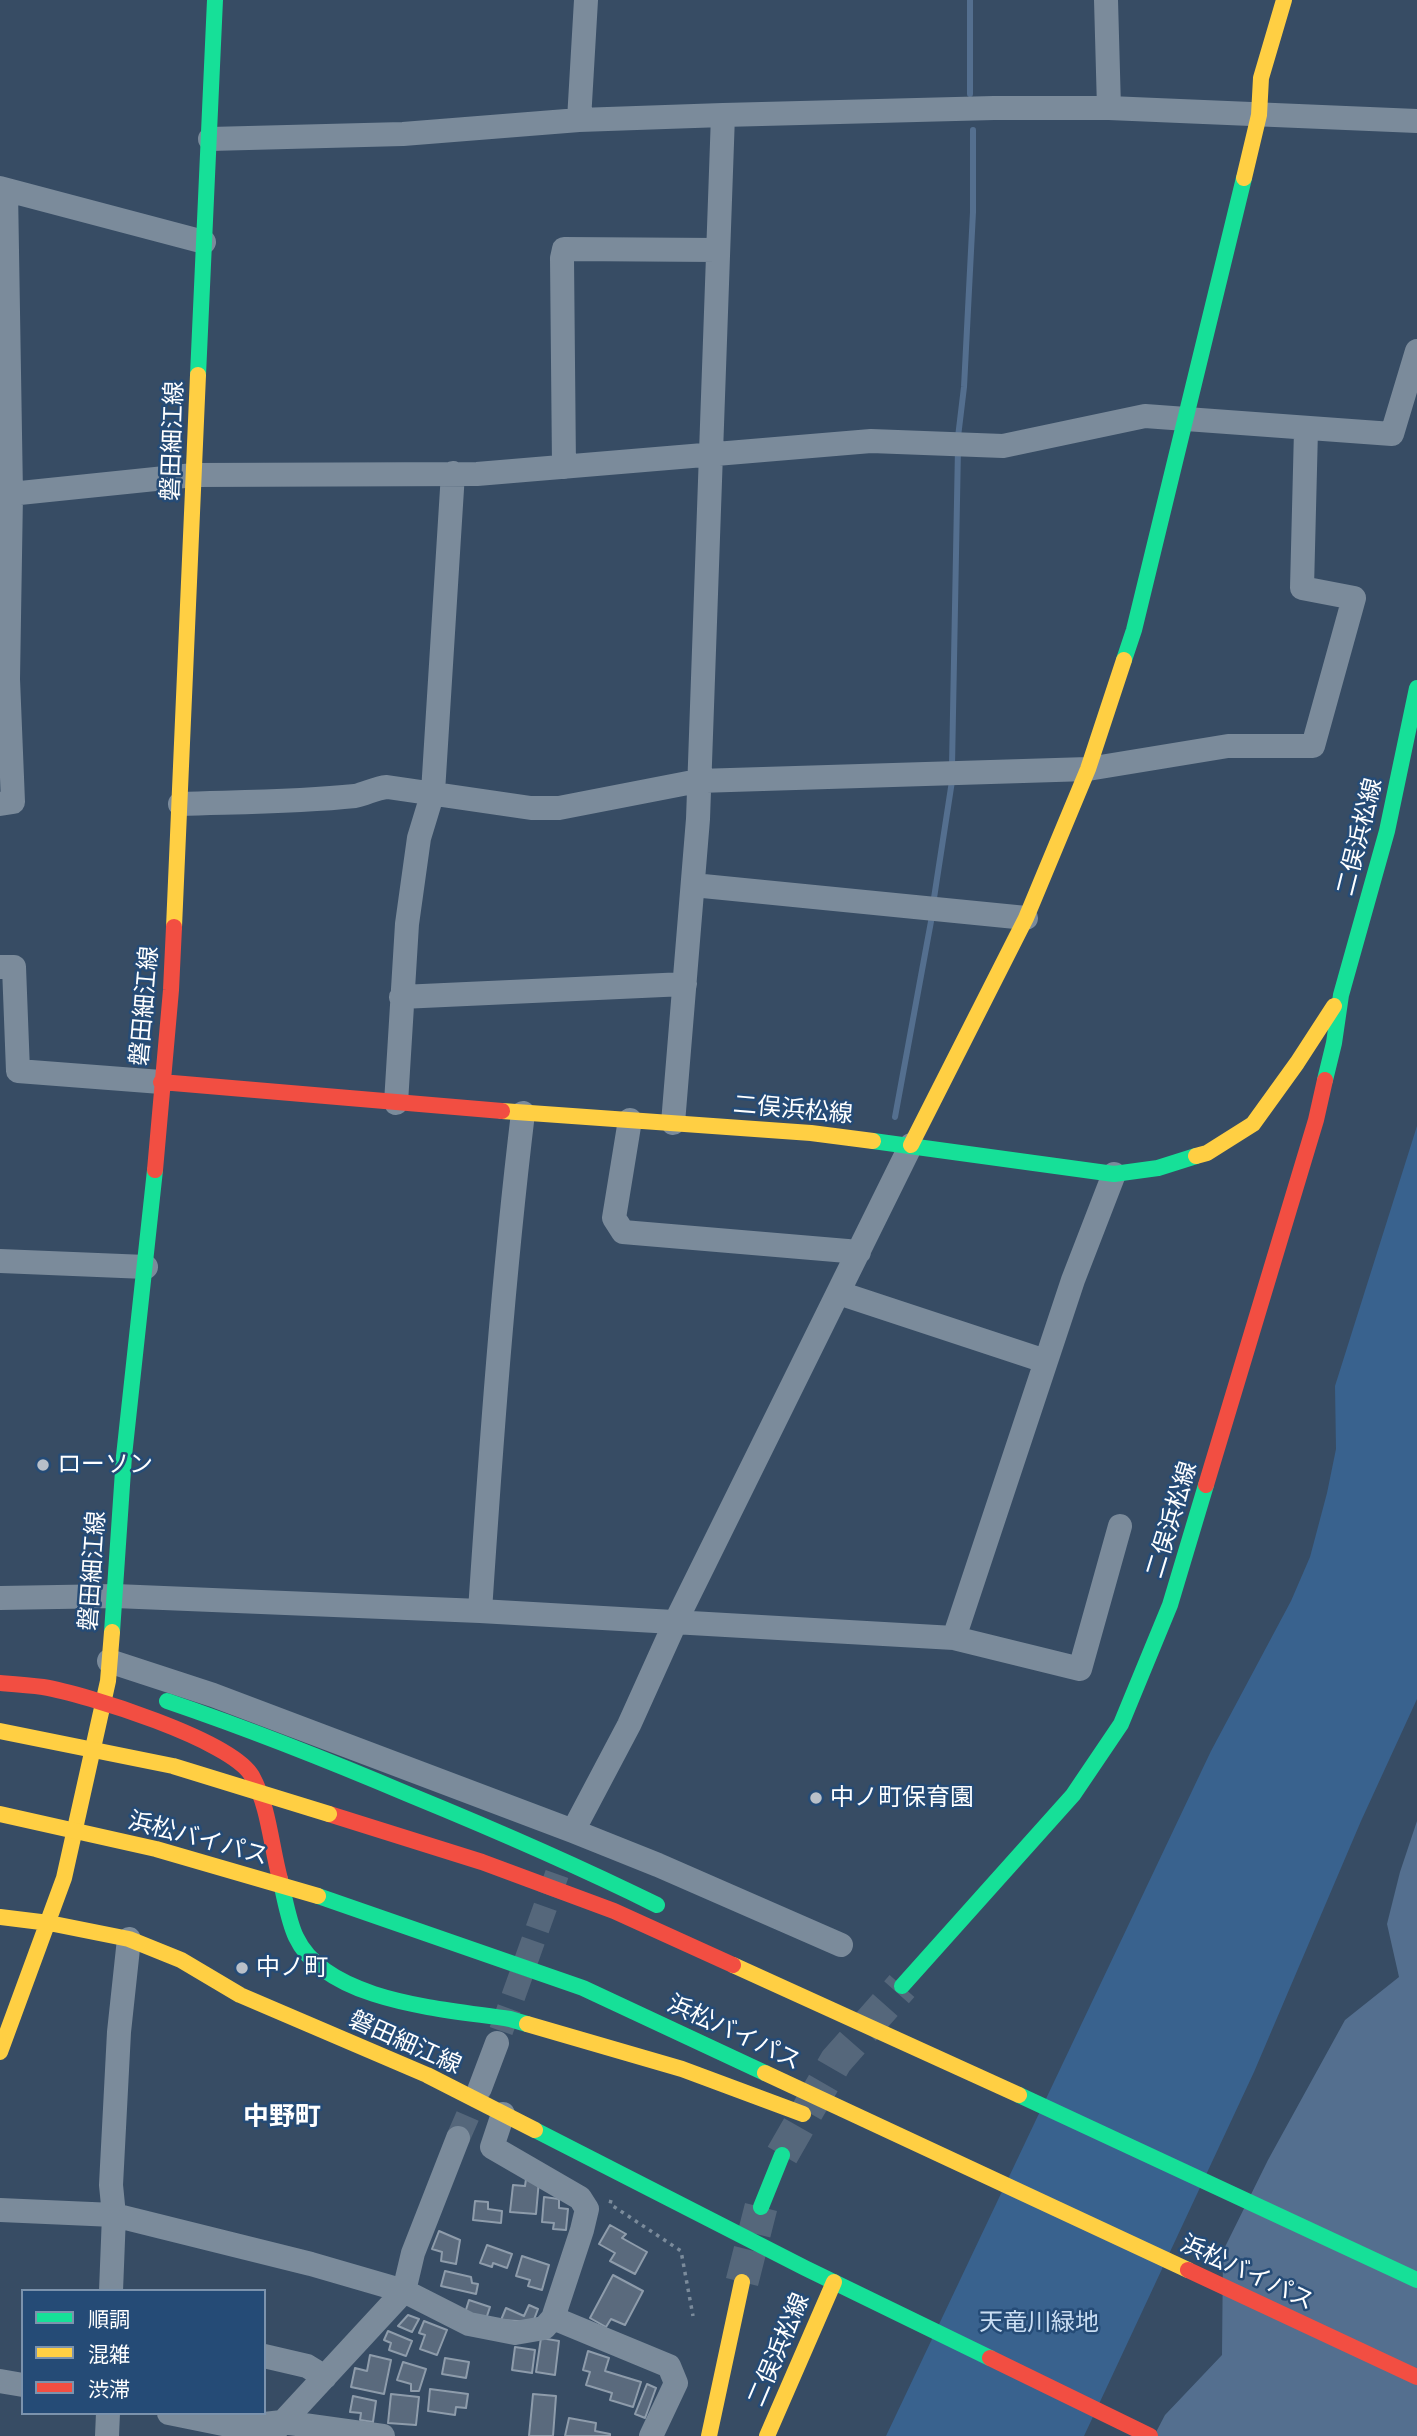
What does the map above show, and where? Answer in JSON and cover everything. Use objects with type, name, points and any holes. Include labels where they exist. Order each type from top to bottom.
[{"type":"main road","name":"磐田細江線","points":[[215,0],[171,990],[146,1267],[124,1456],[116,1596],[108,1676],[64,1878],[49,1923],[129,1939],[181,1960],[240,1995],[427,2075],[874,2302],[1150,2436]]},
{"type":"main road","points":[[911,1145],[1026,918],[1088,769],[1133,629],[1259,114],[1261,78],[1284,0]]},
{"type":"main road","name":"二俣浜松線","points":[[902,1986],[1073,1796],[1121,1724],[1170,1605],[1316,1120],[1334,1043],[1341,995],[1387,831],[1417,688]]},
{"type":"main road","name":"二俣浜松線","points":[[161,1082],[523,1113],[811,1133],[1114,1174],[1158,1168],[1207,1153],[1253,1124],[1341,995]]},
{"type":"main road","points":[[0,1683],[43,1687],[103,1703],[187,1734],[228,1754],[251,1774],[264,1806],[271,1845],[296,1937],[315,1964],[342,1981],[395,2001],[510,2019],[682,2069],[783,2109],[939,2155]]},
{"type":"main road","points":[[152,1696],[366,1775],[580,1867],[675,1914]]},
{"type":"main road","points":[[0,1731],[173,1766],[482,1862],[614,1911],[1417,2280]]},
{"type":"main road","name":"浜松バイパス","points":[[0,1814],[156,1849],[318,1896],[583,1988],[1417,2377]]},
{"type":"main road","points":[[0,1917],[49,1923],[0,2052]]},
{"type":"main road","points":[[793,1975],[993,2083]]},
{"type":"main road","points":[[761,2207],[782,2155]]},
{"type":"main road","name":"二俣浜松線","points":[[709,2436],[742,2282]]},
{"type":"main road","name":"二俣浜松線","points":[[767,2436],[834,2282]]},
{"type":"street","points":[[579,120],[586,0]]},
{"type":"street","points":[[1106,0],[1109,108]]},
{"type":"street","points":[[210,139],[403,134],[579,120],[981,108],[1109,108],[1417,121]]},
{"type":"street","points":[[673,1124],[698,819],[723,115]]},
{"type":"street","points":[[0,804],[13,802],[8,680],[3,189],[204,242]]},
{"type":"street","points":[[564,467],[564,249],[718,250]]},
{"type":"street","points":[[6,494],[194,475],[477,474],[871,441],[1003,446],[1145,416],[1306,430],[1392,434],[1417,352]]},
{"type":"street","points":[[180,804],[360,795],[387,787],[531,808],[559,808],[698,781],[1088,769],[1228,746],[1314,746],[1354,598],[1302,588],[1306,430]]},
{"type":"street","points":[[396,1103],[407,924],[419,838],[433,792],[453,473]]},
{"type":"street","points":[[693,885],[1026,918]]},
{"type":"street","points":[[0,967],[14,967],[18,1071],[161,1082]]},
{"type":"street","points":[[401,997],[685,984]]},
{"type":"street","points":[[480,1611],[499,1340],[523,1113]]},
{"type":"street","points":[[630,1120],[614,1218],[623,1233],[859,1252]]},
{"type":"street","points":[[573,1830],[629,1725],[674,1623],[911,1145]]},
{"type":"street","points":[[954,1638],[1045,1361],[1114,1174]]},
{"type":"street","points":[[0,1261],[146,1267]]},
{"type":"street","points":[[839,1293],[1045,1361]]},
{"type":"street","points":[[0,1598],[116,1596],[480,1611],[954,1638],[1080,1669],[1120,1526]]},
{"type":"street","points":[[108,1676],[214,1695],[573,1830],[841,1945]]},
{"type":"street","points":[[111,2289],[114,2215],[111,2185],[119,2032],[129,1939]]},
{"type":"street","points":[[480,2088],[497,2043]]},
{"type":"street","points":[[0,2210],[114,2215],[312,2264],[404,2291],[469,2324],[515,2333],[544,2328],[553,2318],[587,2209],[580,2198],[492,2147],[503,2115]]},
{"type":"street","points":[[276,2429],[404,2291],[413,2253],[458,2138]]},
{"type":"street","points":[[553,2318],[669,2366],[676,2383],[651,2436]]},
{"type":"street","points":[[266,2356],[307,2366],[325,2377]]},
{"type":"street","points":[[0,2381],[21,2385]]},
{"type":"street","points":[[107,2436],[108,2415]]},
{"type":"street","points":[[179,2415],[238,2427],[383,2436]]},
{"type":"path","points":[[617,2172],[610,2204],[681,2251],[693,2316]]},
{"type":"green space","name":"天竜川緑地","points":[[1417,1126],[1417,1699],[1361,1821],[1254,2072],[1084,2436],[886,2436],[1211,1751],[1291,1601],[1310,1557],[1336,1449],[1335,1386]]},
{"type":"shaded area","points":[[1417,1821],[1417,2436],[1154,2436],[1165,2415],[1222,2355],[1223,2251],[1268,2160],[1345,2020],[1399,1977],[1387,1924]]},
{"type":"building","points":[[526,2179],[539,2180],[536,2214],[510,2212],[513,2185],[525,2186]]},
{"type":"building","points":[[544,2197],[559,2199],[559,2208],[568,2209],[566,2230],[553,2229],[554,2223],[542,2222]]},
{"type":"building","points":[[475,2201],[488,2202],[488,2209],[502,2211],[501,2223],[473,2220]]},
{"type":"building","points":[[610,2225],[626,2234],[622,2238],[647,2252],[635,2274],[610,2261],[615,2253],[599,2244]]},
{"type":"building","points":[[439,2231],[460,2240],[456,2264],[441,2261],[442,2252],[432,2249]]},
{"type":"building","points":[[487,2245],[512,2254],[507,2268],[493,2263],[492,2267],[480,2263]]},
{"type":"building","points":[[522,2256],[549,2265],[542,2290],[528,2286],[530,2280],[516,2276]]},
{"type":"building","points":[[445,2271],[471,2277],[472,2283],[478,2284],[476,2294],[441,2286]]},
{"type":"building","points":[[613,2275],[643,2291],[625,2325],[611,2319],[606,2327],[590,2318]]},
{"type":"building","points":[[469,2300],[490,2307],[486,2319],[465,2313]]},
{"type":"building","points":[[529,2305],[538,2309],[533,2322],[501,2320],[506,2308],[524,2316]]},
{"type":"building","points":[[408,2315],[419,2319],[412,2332],[398,2326]]},
{"type":"building","points":[[424,2321],[447,2330],[437,2355],[420,2349],[425,2335],[419,2333]]},
{"type":"building","points":[[388,2331],[412,2341],[406,2356],[389,2350],[391,2343],[384,2340]]},
{"type":"building","points":[[541,2338],[559,2341],[555,2375],[536,2372]]},
{"type":"building","points":[[515,2347],[535,2350],[532,2373],[512,2370]]},
{"type":"building","points":[[588,2351],[609,2358],[605,2371],[641,2382],[633,2407],[610,2400],[612,2393],[586,2385],[590,2372],[583,2370]]},
{"type":"building","points":[[370,2355],[391,2360],[384,2394],[351,2387],[355,2368],[367,2371]]},
{"type":"building","points":[[445,2358],[469,2362],[466,2378],[442,2374]]},
{"type":"building","points":[[403,2362],[426,2369],[419,2391],[411,2391],[411,2384],[397,2380]]},
{"type":"building","points":[[647,2384],[656,2388],[645,2418],[635,2414]]},
{"type":"building","points":[[430,2389],[468,2394],[466,2408],[456,2407],[455,2415],[428,2411]]},
{"type":"building","points":[[391,2394],[419,2397],[416,2425],[388,2423]]},
{"type":"building","points":[[533,2394],[556,2396],[553,2436],[529,2436]]},
{"type":"building","points":[[353,2396],[376,2401],[373,2422],[360,2420],[361,2413],[350,2412]]},
{"type":"building","points":[[569,2418],[596,2423],[595,2431],[610,2436],[565,2436]]},
{"type":"waterway","points":[[970,0],[970,94]]},
{"type":"waterway","points":[[958,437],[964,387],[973,212],[973,130]]},
{"type":"waterway","points":[[952,766],[958,448]]},
{"type":"waterway","points":[[934,898],[952,781]]},
{"type":"waterway","points":[[895,1117],[932,916]]},
{"type":"tunnel","points":[[501,2031],[557,1874]]},
{"type":"tunnel","points":[[782,2155],[836,2061],[902,1986]]},
{"type":"tunnel","points":[[458,2138],[480,2088]]},
{"type":"tunnel","points":[[742,2282],[761,2207]]},
{"type":"traffic: fast","points":[[198,375],[215,0]]},
{"type":"traffic: fast","points":[[1124,660],[1134,630],[1244,178]]},
{"type":"traffic: fast","points":[[1325,1080],[1341,995],[1387,831],[1417,688]]},
{"type":"traffic: fast","points":[[873,1141],[1114,1174],[1158,1168],[1196,1156]]},
{"type":"traffic: fast","points":[[112,1632],[124,1456],[155,1170]]},
{"type":"traffic: fast","points":[[902,1986],[1073,1795],[1121,1724],[1170,1605],[1206,1485]]},
{"type":"traffic: fast","points":[[167,1701],[380,1782],[534,1848],[657,1905]]},
{"type":"traffic: fast","points":[[280,1879],[296,1937],[312,1959],[334,1976],[391,1999],[527,2024]]},
{"type":"traffic: fast","points":[[318,1896],[583,1988],[765,2073]]},
{"type":"traffic: fast","points":[[1019,2095],[1417,2280]]},
{"type":"traffic: fast","points":[[535,2130],[805,2268],[990,2358]]},
{"type":"traffic: fast","points":[[761,2207],[782,2155]]},
{"type":"traffic: slow","points":[[1244,178],[1259,115],[1261,78],[1284,0]]},
{"type":"traffic: slow","points":[[174,927],[198,375]]},
{"type":"traffic: slow","points":[[911,1145],[1026,918],[1088,769],[1124,660]]},
{"type":"traffic: slow","points":[[1196,1156],[1207,1153],[1253,1124],[1334,1006]]},
{"type":"traffic: slow","points":[[502,1111],[811,1133],[873,1141]]},
{"type":"traffic: slow","points":[[0,2052],[64,1878],[108,1681],[112,1632]]},
{"type":"traffic: slow","points":[[0,1731],[173,1766],[329,1814]]},
{"type":"traffic: slow","points":[[0,1814],[156,1849],[318,1896]]},
{"type":"traffic: slow","points":[[0,1917],[49,1923],[129,1939],[181,1960],[240,1995],[427,2075],[535,2130]]},
{"type":"traffic: slow","points":[[733,1965],[1019,2095]]},
{"type":"traffic: slow","points":[[527,2024],[682,2069],[803,2114]]},
{"type":"traffic: slow","points":[[765,2073],[1188,2270]]},
{"type":"traffic: slow","points":[[709,2436],[742,2282]]},
{"type":"traffic: slow","points":[[767,2436],[834,2282]]},
{"type":"traffic: jam","points":[[155,1170],[174,927]]},
{"type":"traffic: jam","points":[[1206,1485],[1316,1120],[1325,1080]]},
{"type":"traffic: jam","points":[[161,1082],[502,1111]]},
{"type":"traffic: jam","points":[[0,1683],[63,1691],[122,1709],[188,1734],[239,1762],[252,1776],[258,1788],[280,1879]]},
{"type":"traffic: jam","points":[[329,1814],[482,1862],[614,1911],[733,1965]]},
{"type":"traffic: jam","points":[[1188,2270],[1417,2377]]},
{"type":"traffic: jam","points":[[990,2358],[1150,2436]]},
{"type":"place","name":"ローソン","points":[[43,1465]]},
{"type":"place","name":"中ノ町保育園","points":[[816,1798]]},
{"type":"place","name":"中ノ町","points":[[242,1968]]},
{"type":"district","name":"中野町","points":[[282,2117]]}]
